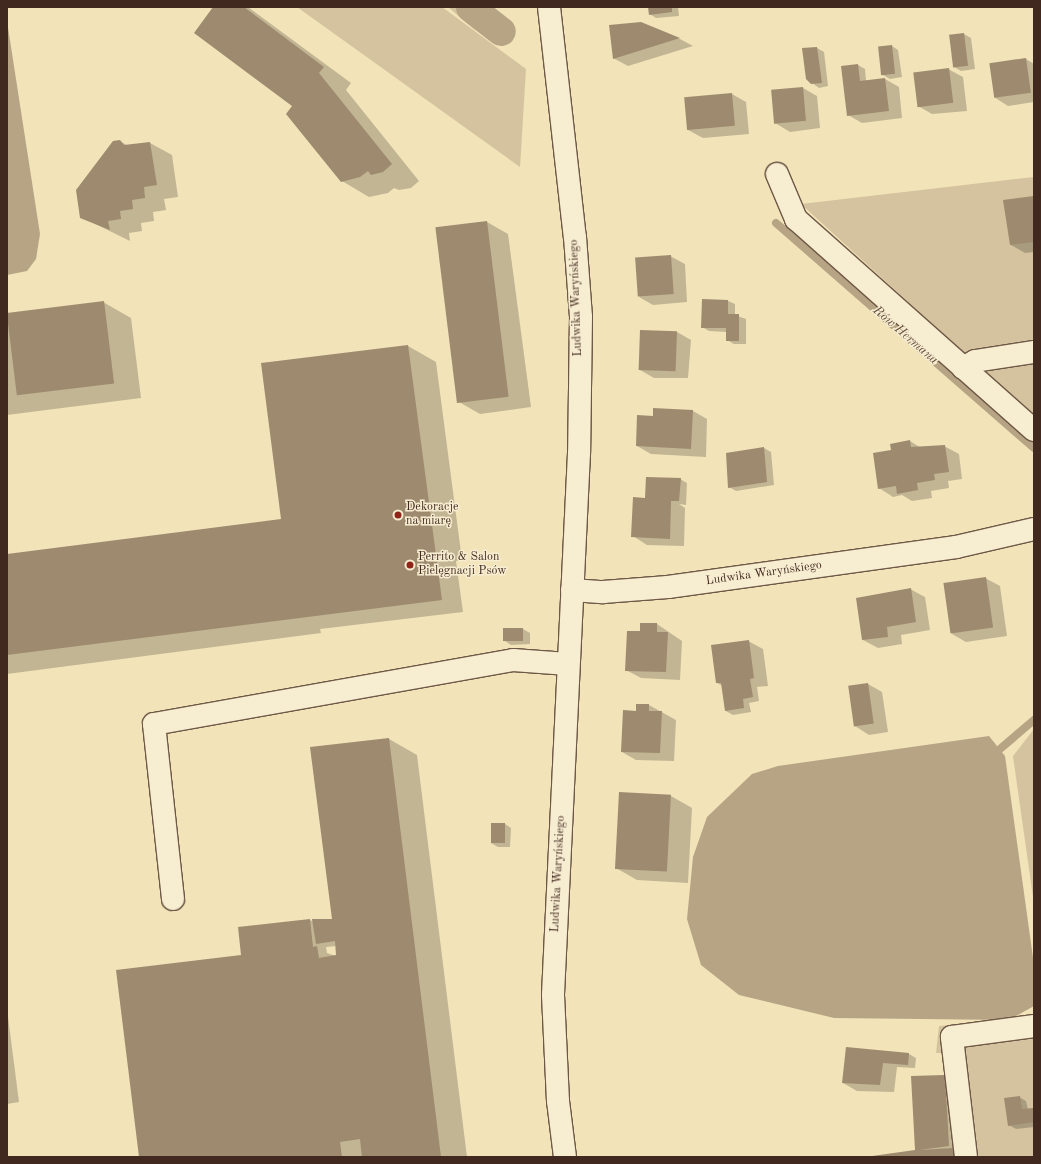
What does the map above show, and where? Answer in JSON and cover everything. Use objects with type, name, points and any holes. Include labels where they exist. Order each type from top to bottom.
[{"type":"street","name":"Ludwika Waryńskiego","points":[[549,7],[575,237],[580,317],[579,453],[553,995],[558,1101],[565,1157]]},
{"type":"street","points":[[776,174],[796,219],[1034,430]]},
{"type":"street","points":[[964,368],[976,361],[1034,352]]},
{"type":"street","name":"Ludwika Waryńskiego","points":[[572,590],[603,592],[668,587],[956,547],[1034,529]]},
{"type":"street","points":[[173,899],[154,724],[513,660],[568,664]]},
{"type":"street","points":[[966,1157],[952,1037],[1034,1026]]},
{"type":"shaded area","points":[[297,7],[442,7],[526,69],[520,167]]},
{"type":"shaded area","points":[[448,7],[478,7],[475,12],[475,30]]},
{"type":"shaded area","points":[[7,21],[40,234],[36,259],[27,271],[7,275]]},
{"type":"shaded area","points":[[1034,177],[1034,417],[801,204]]},
{"type":"shaded area","points":[[1034,729],[1034,904],[1013,756]]},
{"type":"shaded area","points":[[989,736],[1005,756],[1034,965],[1034,1006],[1009,1020],[834,1018],[739,995],[701,965],[687,919],[693,857],[707,817],[752,774],[778,766]]},
{"type":"shaded area","points":[[1034,1019],[1034,1157],[958,1157],[948,1064],[942,1053],[936,1053],[939,1026]]},
{"type":"building","points":[[213,7],[244,7],[324,67],[319,73],[392,164],[383,172],[371,175],[368,171],[360,177],[341,182],[286,114],[292,106],[194,33]]},
{"type":"building","points":[[648,7],[672,7],[672,12],[649,15]]},
{"type":"building","points":[[641,22],[680,38],[613,59],[609,25]]},
{"type":"building","points":[[964,33],[968,66],[953,68],[949,35]]},
{"type":"building","points":[[892,45],[895,74],[881,75],[878,46]]},
{"type":"building","points":[[817,47],[822,83],[811,84],[806,79],[802,48]]},
{"type":"building","points":[[1026,58],[1031,93],[994,98],[989,63]]},
{"type":"building","points":[[858,64],[860,81],[885,78],[889,111],[847,116],[841,66]]},
{"type":"building","points":[[949,68],[953,103],[918,107],[913,72]]},
{"type":"building","points":[[803,87],[806,121],[774,124],[771,90]]},
{"type":"building","points":[[732,93],[735,126],[687,130],[684,97]]},
{"type":"building","points":[[120,140],[124,145],[150,142],[157,185],[144,187],[145,198],[132,200],[133,209],[120,211],[121,219],[108,221],[110,230],[80,218],[76,190],[113,141]]},
{"type":"building","points":[[1034,196],[1034,242],[1010,245],[1003,200]]},
{"type":"building","points":[[487,221],[509,397],[457,403],[435,227]]},
{"type":"building","points":[[671,255],[674,294],[638,296],[635,258]]},
{"type":"building","points":[[702,299],[728,300],[728,314],[739,314],[739,341],[726,341],[726,328],[701,328]]},
{"type":"building","points":[[104,301],[114,383],[17,395],[7,313]]},
{"type":"building","points":[[640,330],[677,331],[676,371],[639,370]]},
{"type":"building","points":[[408,345],[442,600],[7,655],[7,554],[281,519],[261,363]]},
{"type":"building","points":[[653,408],[693,410],[691,449],[636,446],[637,415],[653,416]]},
{"type":"building","points":[[910,440],[911,447],[945,445],[949,472],[934,474],[935,480],[917,483],[918,490],[897,494],[896,486],[878,489],[873,453],[891,450],[890,444]]},
{"type":"building","points":[[764,447],[767,482],[728,488],[726,453]]},
{"type":"building","points":[[646,477],[681,478],[679,501],[671,501],[670,539],[631,537],[633,497],[645,498]]},
{"type":"building","points":[[986,577],[993,628],[951,633],[943,583]]},
{"type":"building","points":[[911,588],[916,622],[887,627],[888,637],[862,640],[856,598]]},
{"type":"building","points":[[640,623],[657,623],[657,632],[668,632],[666,672],[625,671],[627,631],[640,631]]},
{"type":"building","points":[[503,628],[523,628],[523,641],[503,641]]},
{"type":"building","points":[[749,640],[754,678],[750,679],[753,697],[743,699],[744,708],[725,711],[721,683],[716,683],[711,645]]},
{"type":"building","points":[[868,683],[874,724],[854,726],[848,686]]},
{"type":"building","points":[[636,704],[649,704],[649,711],[662,711],[660,753],[621,752],[623,710],[636,711]]},
{"type":"building","points":[[389,738],[441,1157],[362,1157],[360,1139],[340,1142],[342,1157],[139,1157],[116,970],[241,955],[238,927],[310,919],[313,947],[317,946],[319,958],[336,955],[335,941],[316,944],[312,919],[332,919],[310,747]]},
{"type":"building","points":[[619,792],[671,795],[667,872],[615,869]]},
{"type":"building","points":[[491,823],[505,823],[505,843],[491,843]]},
{"type":"building","points":[[846,1047],[909,1053],[908,1065],[883,1063],[880,1085],[842,1083]]},
{"type":"building","points":[[945,1075],[949,1146],[919,1150],[954,1148],[955,1157],[865,1157],[915,1150],[911,1076]]},
{"type":"building","points":[[1020,1096],[1022,1109],[1034,1108],[1034,1122],[1008,1126],[1004,1098]]},
{"type":"waterway","name":"Rów Hermana","points":[[470,7],[501,31]]},
{"type":"waterway","name":"Rów Hermana","points":[[776,223],[1034,448]]},
{"type":"waterway","points":[[1000,749],[1034,720]]},
{"type":"place","name":"Dekoracje na miarę","points":[[398,515]]},
{"type":"place","name":"Perrito & Salon Pielęgnacji Psów","points":[[410,565]]}]
